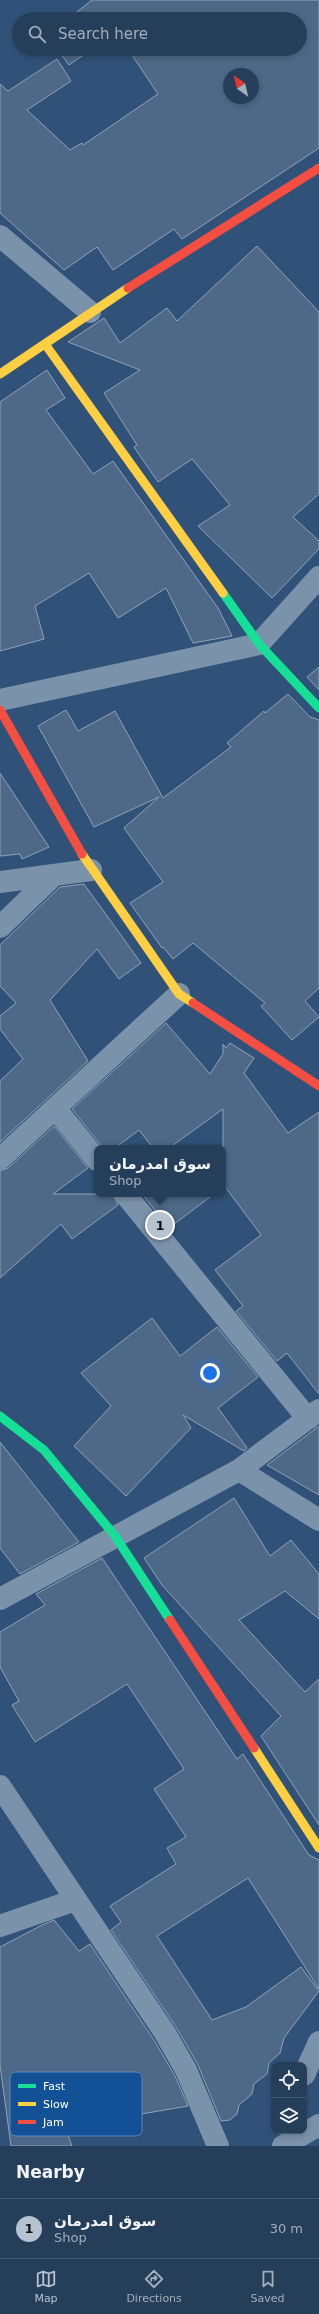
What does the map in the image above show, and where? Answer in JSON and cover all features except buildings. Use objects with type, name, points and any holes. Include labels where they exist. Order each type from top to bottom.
[{"type":"street","points":[[0,374],[90,312],[319,168]]},
{"type":"street","points":[[0,236],[90,312]]},
{"type":"street","points":[[45,344],[258,644],[319,708]]},
{"type":"street","points":[[0,700],[258,644],[319,577]]},
{"type":"street","points":[[0,710],[91,870],[179,994],[319,1086]]},
{"type":"street","points":[[0,882],[91,870]]},
{"type":"street","points":[[0,927],[54,875]]},
{"type":"street","points":[[0,1159],[179,994]]},
{"type":"street","points":[[55,1108],[94,1156]]},
{"type":"street","points":[[0,1599],[239,1470],[314,1415],[128,1197]]},
{"type":"street","points":[[0,1416],[44,1450],[115,1536],[319,1848]]},
{"type":"street","points":[[239,1470],[319,1520]]},
{"type":"street","points":[[0,1786],[175,2051],[186,2070],[218,2146]]},
{"type":"street","points":[[0,1926],[75,1900]]},
{"type":"street","points":[[307,2068],[319,2042]]},
{"type":"street","points":[[283,2146],[319,2125]]},
{"type":"street","points":[[271,2146],[277,2134]]},
{"type":"traffic: fast","points":[[223,593],[259,644],[319,708]]},
{"type":"traffic: fast","points":[[0,1416],[44,1450],[115,1536],[170,1620]]},
{"type":"traffic: slow","points":[[0,374],[128,288]]},
{"type":"traffic: slow","points":[[45,344],[223,593]]},
{"type":"traffic: slow","points":[[82,854],[179,994],[193,1003]]},
{"type":"traffic: slow","points":[[254,1748],[319,1848]]},
{"type":"traffic: jam","points":[[128,288],[319,168]]},
{"type":"traffic: jam","points":[[0,710],[82,854]]},
{"type":"traffic: jam","points":[[193,1003],[319,1086]]},
{"type":"traffic: jam","points":[[170,1620],[254,1748]]},
{"type":"place","name":"سوق امدرمان","points":[[160,1225]]}]
